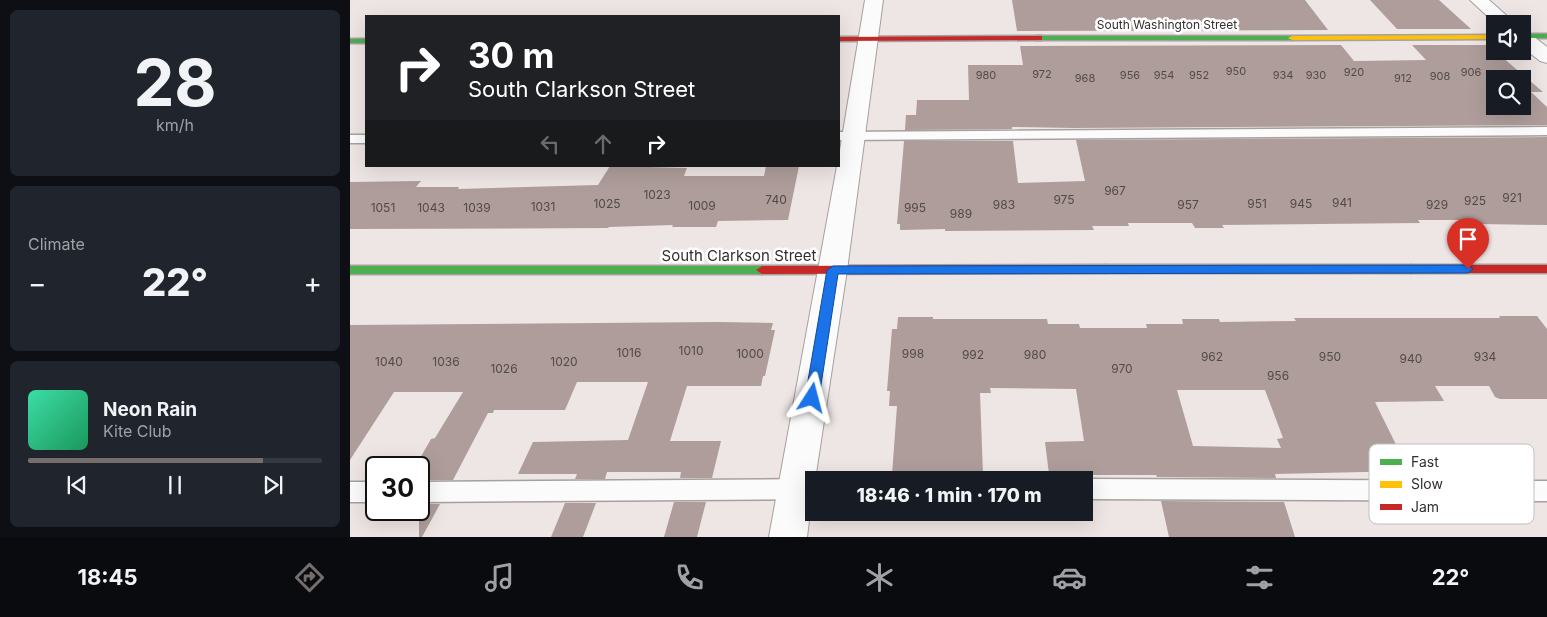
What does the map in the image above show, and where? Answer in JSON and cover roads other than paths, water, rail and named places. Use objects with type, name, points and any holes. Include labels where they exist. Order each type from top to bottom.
[{"type":"street","points":[[807,471],[833,270],[846,136],[868,38],[874,0]]},
{"type":"street","points":[[1479,0],[1496,15]]},
{"type":"street","points":[[1531,37],[1547,36]]},
{"type":"street","name":"South Washington Street","points":[[840,39],[1486,37]]},
{"type":"street","points":[[350,41],[365,41]]},
{"type":"street","points":[[1531,44],[1547,57]]},
{"type":"street","name":"South Clarkson Street","points":[[350,270],[1547,269]]},
{"type":"street","points":[[788,537],[805,488]]},
{"type":"lane","points":[[846,136],[1547,131]]},
{"type":"lane","points":[[350,139],[365,139]]},
{"type":"lane","points":[[430,492],[805,488]]},
{"type":"lane","points":[[1093,489],[1369,490]]},
{"type":"lane","points":[[1534,491],[1547,491]]},
{"type":"lane","points":[[350,492],[365,492]]}]
